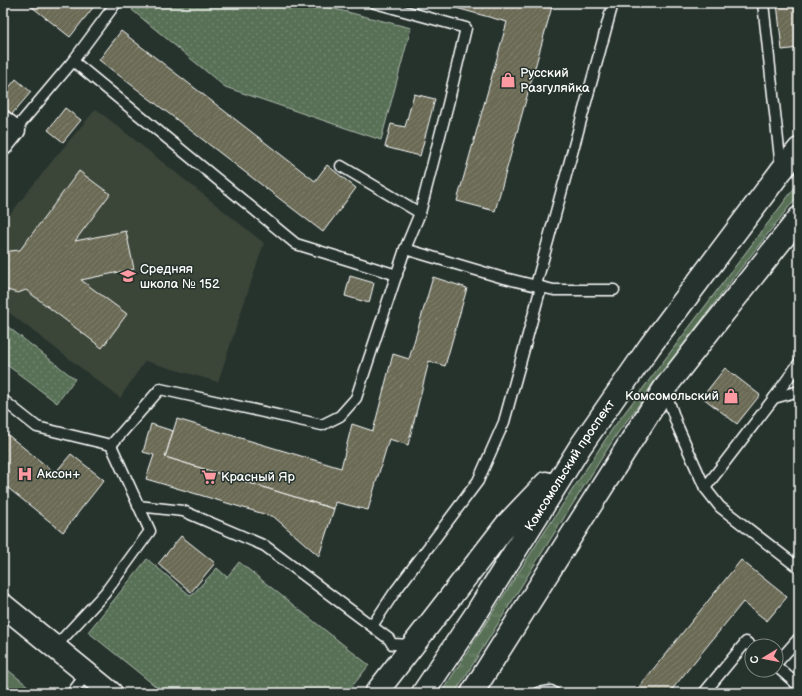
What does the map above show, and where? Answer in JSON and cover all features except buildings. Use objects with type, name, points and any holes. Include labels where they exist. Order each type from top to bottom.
[{"type":"main road","name":"Комсомольский проспект","points":[[423,693],[474,617],[580,447],[650,346],[799,149]]},
{"type":"main road","points":[[472,693],[664,389],[799,218]]},
{"type":"main road","points":[[376,693],[507,524],[580,447]]},
{"type":"main road","points":[[3,605],[112,693]]},
{"type":"lane","points":[[7,132],[73,61],[116,3]]},
{"type":"lane","points":[[111,446],[160,389],[322,425],[340,416],[356,398],[405,250],[420,213],[466,28],[375,3]]},
{"type":"lane","points":[[372,626],[394,592],[478,481],[504,422],[613,3]]},
{"type":"lane","points":[[763,3],[781,171]]},
{"type":"lane","points":[[73,61],[296,244],[397,275]]},
{"type":"lane","points":[[341,166],[420,213]]},
{"type":"lane","points":[[405,250],[500,277],[554,290],[614,290]]},
{"type":"lane","points":[[705,488],[799,363]]},
{"type":"lane","points":[[664,389],[677,425],[705,488],[720,507],[799,568]]},
{"type":"lane","points":[[774,398],[799,391]]},
{"type":"lane","points":[[3,400],[37,427],[111,446]]},
{"type":"lane","points":[[55,646],[105,593],[150,531],[111,446]]},
{"type":"lane","points":[[138,506],[182,511],[264,546],[389,639],[392,644],[412,645]]},
{"type":"lane","points":[[784,656],[799,638]]},
{"type":"lane","points":[[704,693],[744,644]]},
{"type":"lane","points":[[784,672],[799,686]]},
{"type":"lane","points":[[72,693],[87,673]]},
{"type":"lane","points":[[538,693],[551,691],[554,693]]},
{"type":"shaded area","name":"Средняя школа № 152","points":[[96,109],[264,243],[218,382],[145,361],[120,398],[3,308],[3,223]]},
{"type":"green space","points":[[137,3],[311,3],[411,28],[381,140],[225,87],[132,10]]},
{"type":"green space","points":[[799,182],[799,194],[731,281],[617,434],[455,693],[441,693],[613,428]]},
{"type":"green space","points":[[3,323],[75,379],[57,403],[3,362]]},
{"type":"green space","points":[[147,559],[191,596],[217,568],[227,577],[239,562],[369,665],[347,693],[164,693],[88,632]]},
{"type":"green space","points":[[3,666],[29,687],[31,693],[3,693]]},
{"type":"place","name":"Русский Разгуляйка","points":[[508,80]]},
{"type":"place","name":"Средняя школа № 152","points":[[128,276]]},
{"type":"place","name":"Комсомольский","points":[[731,396]]},
{"type":"place","name":"Аксон+","points":[[25,474]]},
{"type":"place","name":"Красный Яр","points":[[209,477]]}]
